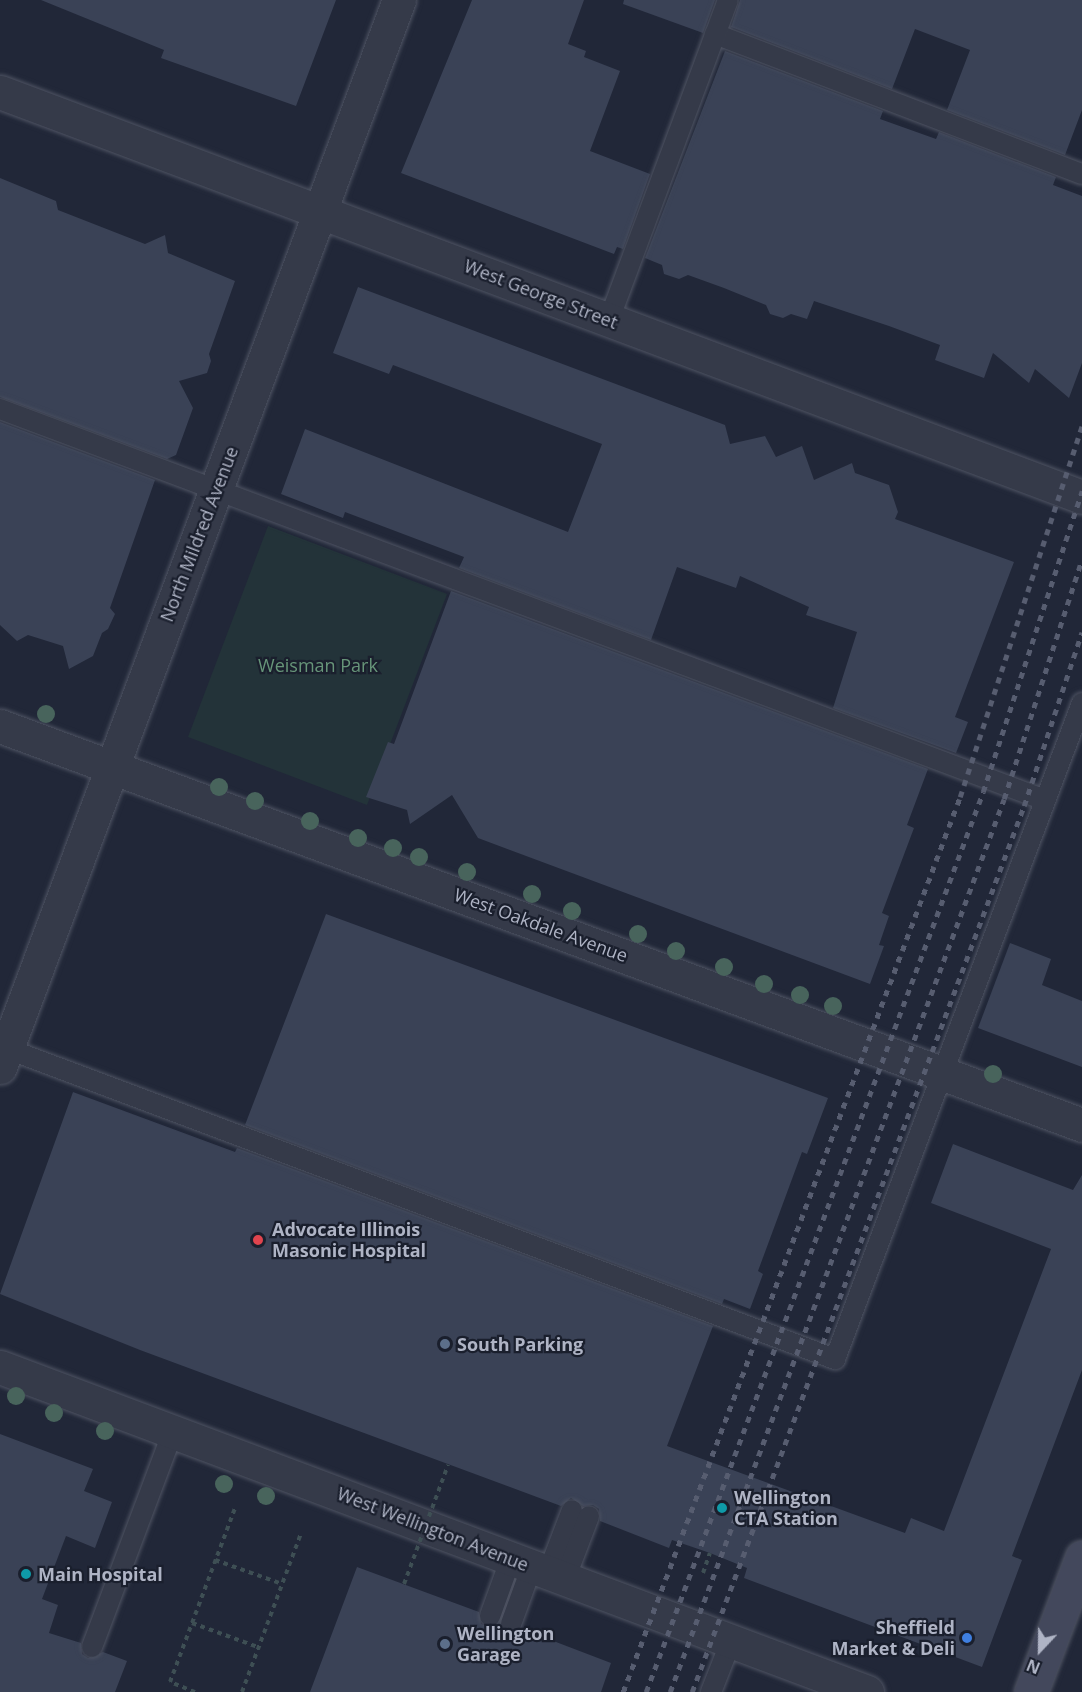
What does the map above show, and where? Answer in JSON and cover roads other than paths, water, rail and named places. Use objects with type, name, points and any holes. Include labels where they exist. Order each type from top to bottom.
[{"type":"street","name":"North Mildred Avenue","points":[[2,1054],[399,0]]},
{"type":"street","name":"West George Street","points":[[0,92],[1082,497]]},
{"type":"street","name":"West Oakdale Avenue","points":[[0,726],[1082,1125]]},
{"type":"street","name":"West Wellington Avenue","points":[[0,1367],[867,1692]]},
{"type":"street","points":[[1031,1692],[1082,1557]]},
{"type":"lane","points":[[609,320],[728,0]]},
{"type":"lane","points":[[716,34],[1082,174]]},
{"type":"lane","points":[[0,409],[1045,800]]},
{"type":"lane","points":[[2,1054],[835,1359],[1082,703]]},
{"type":"lane","points":[[92,1647],[173,1432]]},
{"type":"lane","points":[[511,1624],[539,1569],[580,1513]]},
{"type":"lane","points":[[490,1616],[539,1569]]},
{"type":"lane","points":[[711,1692],[730,1641]]},
{"type":"railway","points":[[623,1692],[960,797],[1082,425]]},
{"type":"railway","points":[[646,1692],[983,792],[1082,491]]},
{"type":"railway","points":[[670,1692],[1004,799],[1082,559]]},
{"type":"railway","points":[[692,1692],[1024,806],[1082,632]]},
{"type":"place","name":"Advocate Illinois Masonic Hospital","points":[[258,1240]]},
{"type":"place","name":"South Parking","points":[[445,1344]]},
{"type":"place","name":"Wellington CTA Station","points":[[722,1508]]},
{"type":"place","name":"Main Hospital","points":[[26,1574]]},
{"type":"place","name":"Sheffield Market & Deli","points":[[967,1638]]},
{"type":"place","name":"Wellington Garage","points":[[445,1644]]},
{"type":"park label","name":"Weisman Park","points":[[318,665]]}]
